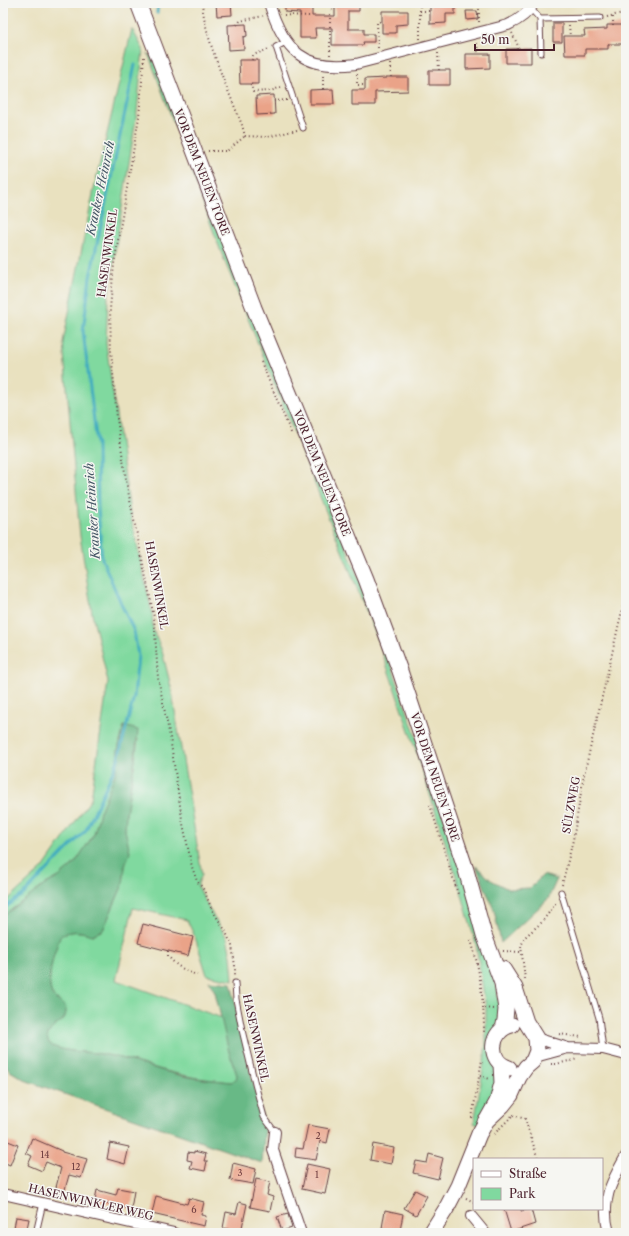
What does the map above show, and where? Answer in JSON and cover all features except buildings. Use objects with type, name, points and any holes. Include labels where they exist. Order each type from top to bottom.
[{"type":"main road","name":"VOR DEM NEUEN TORE","points":[[138,3],[254,308],[366,579],[400,671],[466,870],[489,950]]},
{"type":"main road","points":[[489,950],[505,993],[506,1009],[503,1029]]},
{"type":"main road","points":[[478,1123],[503,1105],[511,1095],[519,1076],[537,1051],[533,1034],[526,1022],[515,988],[489,950]]},
{"type":"main road","points":[[530,1062],[512,1069],[506,1068],[496,1059],[493,1046],[494,1039],[503,1029],[509,1026],[524,1026],[533,1034]]},
{"type":"main road","points":[[431,1233],[458,1186],[473,1146],[478,1123],[497,1102],[501,1091],[501,1064]]},
{"type":"street","points":[[269,3],[279,30],[286,42],[297,54],[310,61],[327,66],[356,64],[508,25],[520,19],[532,6]]},
{"type":"street","points":[[533,1034],[568,1048],[603,1049],[626,1055]]},
{"type":"street","points":[[530,1062],[568,1048]]},
{"type":"street","points":[[275,1132],[273,1150],[301,1233]]},
{"type":"street","points":[[609,1233],[605,1208],[607,1194],[613,1179],[626,1156]]},
{"type":"street","name":"HASENWINKLER WEG","points":[[3,1194],[174,1233]]},
{"type":"street","points":[[471,1216],[484,1233]]},
{"type":"lane","points":[[532,6],[540,20],[540,53]]},
{"type":"lane","points":[[540,20],[600,18]]},
{"type":"lane","points":[[286,42],[276,47],[303,128]]},
{"type":"lane","points":[[560,892],[599,1018],[603,1049]]},
{"type":"lane","name":"HASENWINKEL","points":[[235,983],[236,999],[242,1030],[255,1084],[264,1117],[275,1132]]},
{"type":"lane","points":[[36,1233],[43,1203]]},
{"type":"path","points":[[202,3],[203,13],[215,58],[245,136]]},
{"type":"path","points":[[420,3],[420,48]]},
{"type":"path","points":[[479,33],[479,4],[483,4]]},
{"type":"path","points":[[323,90],[327,66],[330,10],[335,10]]},
{"type":"path","points":[[420,11],[430,11]]},
{"type":"path","points":[[600,18],[626,12]]},
{"type":"path","points":[[613,15],[613,26]]},
{"type":"path","points":[[237,25],[240,21],[262,16],[311,16]]},
{"type":"path","points":[[568,18],[570,36]]},
{"type":"path","points":[[379,58],[377,22],[382,21]]},
{"type":"path","points":[[508,25],[519,48]]},
{"type":"path","points":[[437,44],[439,70]]},
{"type":"path","points":[[252,60],[253,55],[276,47]]},
{"type":"path","name":"HASENWINKEL","points":[[144,56],[138,117],[111,286],[111,350],[117,419],[127,486],[154,617],[158,678],[170,737],[182,819],[192,867],[197,881],[204,890],[212,910],[229,938],[235,966],[235,983]]},
{"type":"path","points":[[356,64],[357,85],[365,85]]},
{"type":"path","points":[[251,84],[253,92],[271,91],[288,84]]},
{"type":"path","points":[[274,101],[294,100]]},
{"type":"path","points":[[194,152],[227,151],[245,136],[267,137],[303,128]]},
{"type":"path","points":[[261,361],[294,441]]},
{"type":"path","name":"SÜLZWEG","points":[[525,980],[521,946],[525,937],[551,910],[560,892],[573,840],[584,775],[626,593]]},
{"type":"path","points":[[428,800],[459,896]]},
{"type":"path","points":[[471,939],[479,973],[484,1008],[484,1037]]},
{"type":"path","points":[[489,950],[521,952]]},
{"type":"path","points":[[168,951],[168,956],[176,965],[197,976]]},
{"type":"path","points":[[478,1123],[480,1076],[483,1057]]},
{"type":"path","points":[[492,1137],[513,1115],[516,1109]]},
{"type":"path","points":[[513,1115],[525,1119],[538,1158]]},
{"type":"path","points":[[465,1197],[473,1201]]},
{"type":"green space","points":[[132,29],[143,49],[137,112],[108,297],[106,343],[130,513],[152,613],[153,629],[162,651],[171,687],[202,875],[198,886],[208,907],[227,938],[231,956],[233,980],[207,975],[195,937],[187,920],[133,908],[116,980],[222,1018],[229,1052],[237,1075],[236,1081],[231,1082],[189,1076],[106,1055],[64,1050],[53,1046],[48,1040],[48,1036],[52,1028],[65,1017],[66,1014],[64,1007],[53,996],[50,983],[51,965],[61,934],[76,932],[92,935],[103,930],[123,884],[125,866],[129,852],[125,830],[126,812],[138,739],[124,726],[118,750],[116,772],[100,812],[94,834],[75,863],[59,877],[46,884],[3,916],[3,904],[43,868],[91,799],[108,682],[92,613],[80,536],[63,342],[95,184]]},
{"type":"green space","points":[[148,53],[154,59],[382,638],[495,966],[501,1028],[501,1074],[481,1126],[474,1123],[486,1044],[486,1008],[476,945],[462,895],[416,751],[378,640],[221,252]]},
{"type":"green space","points":[[124,726],[138,730],[134,767],[126,812],[125,830],[130,852],[125,866],[123,884],[103,930],[92,935],[69,932],[61,935],[53,957],[50,983],[53,996],[65,1007],[66,1014],[62,1020],[52,1028],[48,1036],[48,1040],[53,1046],[64,1050],[117,1057],[183,1076],[231,1082],[236,1080],[237,1075],[229,1052],[215,992],[209,981],[231,983],[249,1066],[265,1126],[262,1163],[27,1081],[10,1071],[3,1060],[3,916],[46,884],[59,877],[75,863],[94,834],[100,812],[116,772],[118,750]]},
{"type":"green space","points":[[476,866],[491,880],[508,889],[530,888],[543,875],[557,879],[548,899],[501,943],[494,910]]},
{"type":"waterway","name":"Kranker Heinrich","points":[[157,13],[158,3]]},
{"type":"waterway","name":"Kranker Heinrich","points":[[3,909],[24,894],[86,830],[117,763],[134,697],[138,656],[134,631],[102,559],[98,508],[97,445],[83,331],[90,277],[135,65]]}]
